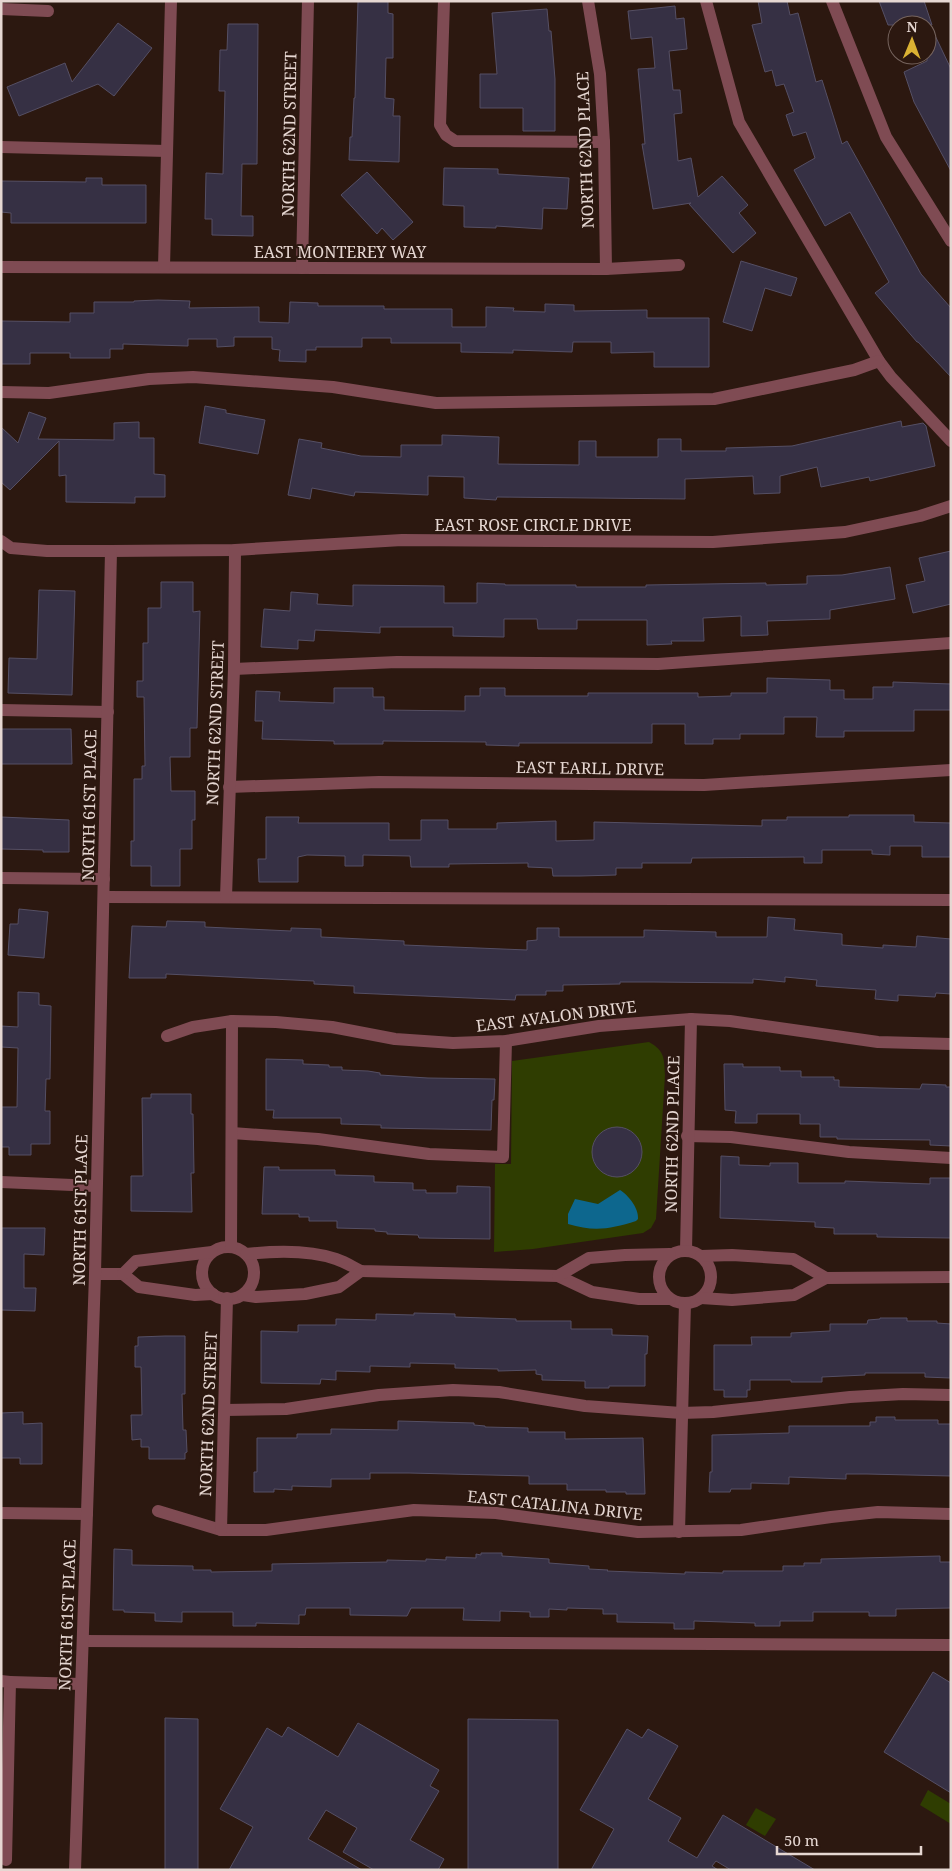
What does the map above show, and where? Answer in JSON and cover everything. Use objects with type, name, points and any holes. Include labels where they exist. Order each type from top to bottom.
[{"type":"street","points":[[164,267],[171,1]]},
{"type":"street","name":"NORTH 62ND STREET","points":[[302,268],[308,1]]},
{"type":"street","points":[[444,1],[440,125],[446,135],[455,141],[604,142]]},
{"type":"street","name":"NORTH 62ND PLACE","points":[[588,1],[600,74],[604,142],[606,269]]},
{"type":"street","points":[[706,1],[739,122],[879,361],[891,378],[951,441]]},
{"type":"street","points":[[832,1],[886,137],[951,241]]},
{"type":"street","points":[[1,9],[48,11]]},
{"type":"street","points":[[1,147],[167,150]]},
{"type":"street","name":"EAST MONTEREY WAY","points":[[1,267],[606,269],[679,265]]},
{"type":"street","points":[[1,392],[49,393],[148,378],[193,377],[332,387],[436,403],[714,399],[854,370],[879,361]]},
{"type":"street","name":"EAST ROSE CIRCLE DRIVE","points":[[1,541],[11,548],[111,551],[236,550],[402,540],[713,542],[845,532],[920,516],[951,506]]},
{"type":"street","name":"NORTH 62ND STREET","points":[[226,897],[236,550]]},
{"type":"street","name":"NORTH 61ST PLACE","points":[[76,1870],[95,1274],[111,551]]},
{"type":"street","points":[[234,669],[397,662],[658,664],[951,643]]},
{"type":"street","points":[[1,710],[108,712]]},
{"type":"street","name":"EAST EARLL DRIVE","points":[[229,787],[379,782],[704,785],[951,770]]},
{"type":"street","points":[[1,878],[104,880]]},
{"type":"street","points":[[104,897],[951,900]]},
{"type":"street","name":"NORTH 62ND PLACE","points":[[686,1250],[691,1019]]},
{"type":"street","name":"EAST AVALON DRIVE","points":[[167,1036],[193,1027],[232,1021],[276,1022],[332,1027],[395,1039],[453,1043],[506,1041],[599,1026],[691,1019],[730,1021],[878,1042],[951,1044]]},
{"type":"street","points":[[231,1247],[232,1021]]},
{"type":"street","points":[[232,1133],[318,1139],[429,1154],[503,1157],[506,1041]]},
{"type":"street","points":[[688,1136],[731,1137],[849,1152],[951,1158]]},
{"type":"street","points":[[1,1182],[96,1186]]},
{"type":"street","points":[[95,1274],[123,1274],[139,1287],[195,1295],[213,1294],[227,1298],[236,1298],[243,1295],[254,1275],[251,1260],[246,1254],[231,1247],[224,1247],[212,1252],[136,1261],[123,1274]]},
{"type":"street","points":[[558,1276],[589,1258],[670,1254],[686,1250],[701,1256],[732,1254],[793,1260],[826,1278]]},
{"type":"street","points":[[246,1254],[270,1251],[321,1255],[337,1259],[361,1271],[558,1276],[592,1292],[639,1299],[670,1299],[684,1303],[690,1303],[701,1298],[732,1300],[794,1295],[826,1278],[951,1277]]},
{"type":"street","points":[[212,1252],[203,1265],[202,1273],[207,1288],[213,1294]]},
{"type":"street","points":[[670,1254],[664,1260],[658,1277],[663,1293],[670,1299]]},
{"type":"street","points":[[701,1256],[710,1268],[711,1276],[710,1284],[701,1298]]},
{"type":"street","points":[[243,1295],[256,1297],[296,1294],[339,1287],[361,1271]]},
{"type":"street","name":"NORTH 62ND STREET","points":[[221,1530],[227,1298]]},
{"type":"street","points":[[679,1532],[684,1303]]},
{"type":"street","points":[[225,1410],[286,1409],[379,1395],[453,1390],[499,1392],[584,1406],[681,1413],[713,1412],[903,1394],[951,1395]]},
{"type":"street","name":"EAST CATALINA DRIVE","points":[[158,1511],[221,1530],[266,1530],[414,1510],[442,1510],[496,1513],[635,1532],[740,1530],[878,1512],[951,1514]]},
{"type":"street","points":[[1,1513],[87,1514]]},
{"type":"street","points":[[83,1642],[951,1645]]},
{"type":"street","points":[[6,1860],[6,1682],[81,1684]]},
{"type":"green space","points":[[649,1042],[663,1055],[665,1075],[656,1219],[651,1228],[643,1233],[533,1249],[494,1252],[495,1164],[511,1164],[512,1061]]},
{"type":"green space","points":[[928,1790],[951,1804],[951,1824],[920,1805]]},
{"type":"green space","points":[[756,1808],[776,1819],[765,1836],[746,1825]]},
{"type":"water","points":[[620,1190],[635,1206],[638,1215],[636,1221],[618,1226],[594,1229],[568,1224],[568,1214],[575,1199],[598,1204]]},
{"type":"building","points":[[358,1],[388,1],[388,13],[393,14],[393,58],[386,58],[385,98],[394,99],[393,116],[400,116],[399,162],[349,160],[355,98]]},
{"type":"building","points":[[758,1],[787,1],[790,15],[798,13],[816,82],[822,80],[842,144],[847,141],[921,274],[951,308],[951,377],[917,342],[875,293],[889,282],[850,212],[825,226],[794,170],[815,158],[806,132],[793,136],[786,115],[794,112],[784,84],[776,86],[772,70],[765,72],[752,25],[762,23]]},
{"type":"building","points":[[879,1],[924,1],[929,15],[887,15],[887,22]]},
{"type":"building","points":[[675,6],[676,19],[684,18],[687,49],[669,51],[673,90],[680,90],[682,113],[674,114],[678,161],[691,158],[698,197],[722,176],[748,205],[739,213],[756,233],[733,253],[689,204],[691,203],[653,209],[642,144],[645,144],[638,69],[655,68],[652,37],[631,39],[628,11]]},
{"type":"building","points":[[547,9],[555,79],[555,131],[523,131],[523,108],[480,108],[480,74],[497,74],[492,13]]},
{"type":"building","points":[[118,23],[152,48],[114,96],[98,84],[19,116],[7,87],[65,63],[72,82]]},
{"type":"building","points":[[228,24],[258,24],[257,164],[242,164],[241,216],[253,216],[253,236],[212,235],[212,219],[205,219],[206,173],[223,174],[225,91],[219,91],[220,50],[227,50]]},
{"type":"building","points":[[937,40],[951,69],[951,171],[914,102],[904,72],[919,65],[937,65]]},
{"type":"building","points":[[444,168],[498,169],[498,174],[569,178],[567,209],[543,208],[542,229],[496,226],[496,228],[464,227],[464,206],[443,205]]},
{"type":"building","points":[[367,172],[413,222],[393,240],[382,228],[377,234],[341,195]]},
{"type":"building","points":[[86,178],[102,178],[102,185],[146,185],[146,223],[11,223],[11,213],[1,212],[1,181],[86,182]]},
{"type":"building","points":[[741,261],[797,278],[791,296],[765,288],[752,331],[723,322]]},
{"type":"building","points":[[190,301],[189,308],[259,307],[259,322],[289,323],[290,302],[318,303],[318,306],[384,306],[384,309],[452,309],[452,327],[486,327],[486,307],[514,308],[513,311],[545,312],[545,304],[574,305],[574,311],[647,310],[647,318],[709,318],[709,367],[654,367],[654,352],[611,353],[611,342],[573,342],[572,352],[513,350],[513,353],[461,352],[461,343],[391,343],[391,338],[362,338],[362,347],[316,347],[316,350],[306,350],[306,362],[279,361],[280,350],[272,349],[272,337],[234,337],[234,346],[217,347],[217,339],[188,339],[188,346],[123,344],[123,349],[110,349],[110,358],[70,358],[70,353],[30,353],[30,364],[1,364],[1,321],[70,322],[70,313],[94,313],[94,302]]},
{"type":"building","points":[[205,406],[226,410],[226,413],[265,420],[258,454],[199,443]]},
{"type":"building","points":[[29,412],[46,418],[38,439],[114,440],[114,423],[139,422],[139,438],[154,438],[154,474],[165,475],[165,497],[135,497],[135,503],[66,502],[66,475],[59,476],[59,441],[10,490],[1,482],[1,427],[18,443]]},
{"type":"building","points":[[901,421],[902,427],[923,423],[926,426],[935,466],[870,481],[869,477],[821,487],[817,467],[780,476],[780,493],[754,494],[753,476],[685,479],[685,499],[497,497],[496,500],[464,498],[464,477],[428,476],[428,495],[355,492],[354,496],[312,488],[310,499],[288,495],[299,439],[322,443],[321,448],[361,456],[401,457],[401,445],[442,445],[442,435],[499,437],[498,464],[579,465],[579,441],[596,441],[596,457],[658,457],[658,439],[681,439],[681,451],[726,451],[726,448],[792,446]]},
{"type":"building","points":[[951,551],[951,604],[913,613],[906,585],[925,581],[919,558]]},
{"type":"building","points":[[890,567],[895,599],[830,610],[830,619],[767,621],[768,635],[741,636],[741,616],[703,618],[704,641],[671,641],[672,644],[647,645],[647,620],[577,620],[577,629],[538,629],[537,619],[504,619],[504,637],[453,636],[453,627],[380,627],[380,633],[315,630],[314,641],[298,640],[298,649],[261,647],[264,609],[290,611],[291,592],[318,594],[317,604],[353,606],[353,585],[444,586],[444,603],[477,603],[477,583],[576,585],[576,587],[766,583],[766,585],[807,584],[807,576],[842,575]]},
{"type":"building","points":[[161,582],[193,582],[193,612],[200,611],[197,728],[190,728],[190,757],[170,757],[171,791],[195,791],[192,849],[180,849],[180,886],[151,886],[151,866],[131,866],[131,841],[134,841],[134,779],[142,779],[142,766],[145,766],[144,697],[137,697],[137,681],[143,681],[143,643],[148,643],[148,608],[161,608]]},
{"type":"building","points":[[39,590],[75,591],[72,695],[8,693],[9,658],[37,659]]},
{"type":"building","points":[[767,678],[830,680],[830,690],[844,690],[844,699],[873,699],[873,687],[893,687],[893,682],[951,684],[951,710],[914,710],[914,731],[844,731],[844,737],[816,737],[817,717],[784,717],[784,734],[740,734],[740,739],[713,739],[713,744],[685,744],[685,724],[652,724],[652,743],[519,743],[519,746],[486,745],[486,742],[383,741],[383,744],[334,744],[334,741],[262,739],[263,721],[255,721],[256,691],[280,692],[279,701],[334,703],[334,688],[373,688],[373,697],[384,697],[384,710],[465,711],[465,696],[480,696],[480,688],[505,688],[505,696],[588,696],[588,693],[698,693],[698,697],[731,696],[731,693],[767,693]]},
{"type":"building","points":[[1,729],[71,729],[72,764],[1,764]]},
{"type":"building","points":[[849,815],[914,815],[914,822],[951,823],[951,857],[922,857],[922,846],[890,846],[890,855],[872,854],[872,850],[822,850],[822,863],[804,863],[804,857],[692,858],[691,863],[642,863],[642,868],[616,868],[616,875],[553,876],[552,868],[528,867],[528,863],[449,864],[449,867],[411,867],[410,856],[363,855],[363,866],[345,866],[345,856],[307,855],[298,857],[298,882],[259,882],[258,859],[266,859],[266,817],[299,817],[298,823],[389,823],[389,840],[421,840],[421,820],[448,820],[448,829],[497,829],[497,823],[556,821],[556,841],[594,840],[594,822],[762,826],[762,820],[787,820],[787,817],[849,817]]},
{"type":"building","points":[[1,817],[69,820],[69,852],[1,849]]},
{"type":"building","points":[[19,909],[48,912],[44,958],[8,955],[10,924],[18,924]]},
{"type":"building","points":[[768,917],[795,919],[794,930],[842,934],[842,945],[883,948],[883,945],[916,947],[917,936],[951,939],[951,994],[936,993],[935,997],[898,995],[898,1001],[875,999],[876,990],[816,986],[817,980],[785,977],[785,982],[753,979],[753,983],[620,982],[620,984],[563,985],[563,991],[546,991],[546,995],[516,995],[515,1000],[354,993],[354,986],[314,984],[314,981],[166,974],[166,978],[129,978],[132,926],[166,927],[167,921],[205,922],[205,927],[291,931],[291,928],[321,929],[321,937],[404,941],[404,945],[527,950],[527,941],[537,940],[537,928],[559,928],[559,937],[644,937],[644,930],[716,932],[716,937],[767,937]]},
{"type":"building","points":[[18,992],[39,993],[39,1005],[51,1006],[50,1079],[46,1079],[45,1111],[50,1111],[50,1144],[31,1144],[31,1155],[9,1155],[9,1147],[1,1147],[1,1107],[17,1107],[18,1048],[1,1047],[1,1026],[18,1027]]},
{"type":"building","points":[[266,1059],[303,1060],[303,1064],[329,1065],[329,1067],[342,1067],[342,1070],[368,1071],[380,1073],[380,1075],[495,1079],[491,1130],[381,1128],[381,1125],[341,1124],[341,1118],[273,1118],[274,1110],[266,1110]]},
{"type":"building","points":[[724,1064],[743,1064],[743,1067],[780,1067],[780,1071],[801,1071],[801,1077],[834,1077],[834,1080],[839,1080],[839,1087],[920,1089],[922,1084],[946,1085],[946,1087],[951,1087],[951,1146],[930,1145],[930,1140],[837,1139],[837,1137],[820,1137],[820,1124],[800,1124],[800,1114],[757,1114],[757,1123],[735,1123],[736,1111],[725,1110]]},
{"type":"building","points":[[151,1094],[191,1094],[194,1173],[191,1173],[192,1212],[131,1211],[131,1176],[143,1176],[142,1098],[151,1098]]},
{"type":"building","points":[[617,1127],[626,1129],[637,1138],[642,1152],[640,1161],[631,1172],[617,1177],[608,1175],[597,1166],[592,1152],[594,1143],[603,1132]]},
{"type":"building","points":[[721,1156],[739,1157],[739,1165],[770,1166],[770,1163],[798,1163],[798,1183],[845,1183],[845,1181],[930,1184],[930,1178],[951,1178],[951,1238],[877,1237],[877,1234],[834,1234],[834,1228],[815,1227],[815,1222],[720,1218]]},
{"type":"building","points":[[264,1167],[279,1167],[279,1170],[335,1170],[335,1175],[374,1176],[374,1182],[413,1183],[413,1190],[426,1190],[426,1193],[457,1193],[457,1186],[490,1187],[490,1239],[419,1238],[418,1235],[387,1234],[387,1232],[375,1231],[375,1229],[337,1228],[337,1221],[309,1221],[309,1217],[299,1217],[299,1214],[262,1214]]},
{"type":"building","points":[[1,1228],[45,1228],[44,1255],[24,1254],[24,1288],[36,1288],[35,1311],[1,1310]]},
{"type":"building","points":[[414,1313],[455,1314],[455,1317],[516,1319],[516,1321],[571,1321],[571,1329],[612,1329],[612,1335],[648,1336],[647,1354],[645,1354],[645,1386],[585,1388],[585,1381],[542,1380],[542,1375],[536,1374],[536,1370],[498,1371],[498,1369],[455,1368],[455,1364],[410,1363],[410,1367],[370,1366],[370,1372],[336,1371],[336,1380],[321,1379],[320,1384],[261,1383],[261,1331],[298,1332],[298,1325],[336,1325],[336,1319],[376,1320],[376,1314],[414,1315]]},
{"type":"building","points":[[907,1318],[907,1321],[937,1321],[937,1323],[951,1324],[950,1378],[925,1377],[925,1373],[865,1373],[865,1375],[822,1377],[822,1382],[750,1380],[750,1390],[747,1390],[747,1397],[724,1397],[724,1390],[714,1390],[714,1345],[752,1345],[751,1337],[791,1337],[791,1333],[830,1331],[830,1324],[867,1324],[868,1320]]},
{"type":"building","points":[[185,1336],[185,1394],[182,1394],[183,1430],[186,1430],[187,1452],[185,1453],[185,1459],[149,1459],[149,1447],[141,1447],[141,1439],[132,1440],[131,1415],[142,1415],[141,1367],[135,1367],[135,1346],[138,1346],[138,1337]]},
{"type":"building","points":[[23,1412],[23,1424],[42,1423],[42,1464],[20,1464],[20,1458],[1,1458],[1,1413]]},
{"type":"building","points":[[876,1417],[895,1417],[895,1420],[938,1420],[938,1424],[951,1424],[951,1476],[846,1474],[846,1479],[789,1477],[789,1484],[751,1483],[751,1489],[709,1492],[710,1472],[712,1472],[712,1435],[789,1433],[789,1426],[870,1426],[870,1422],[876,1422]]},
{"type":"building","points":[[398,1421],[474,1423],[474,1425],[485,1427],[528,1428],[528,1432],[565,1432],[565,1439],[643,1438],[645,1494],[606,1492],[606,1490],[567,1490],[567,1484],[529,1484],[529,1476],[409,1473],[370,1473],[370,1479],[331,1479],[331,1487],[292,1486],[292,1490],[274,1489],[274,1492],[254,1492],[254,1472],[257,1472],[257,1438],[297,1438],[297,1434],[331,1434],[331,1429],[398,1430]]},
{"type":"building","points":[[114,1549],[132,1550],[132,1565],[193,1566],[193,1570],[211,1570],[211,1572],[272,1571],[272,1564],[387,1562],[387,1560],[426,1561],[426,1559],[446,1560],[446,1557],[476,1558],[476,1554],[481,1555],[481,1553],[502,1553],[502,1556],[549,1559],[549,1563],[589,1566],[589,1569],[607,1571],[685,1574],[685,1572],[783,1571],[783,1566],[804,1566],[804,1563],[821,1563],[821,1559],[940,1556],[940,1562],[951,1562],[951,1608],[896,1609],[896,1616],[869,1616],[869,1612],[813,1612],[813,1621],[780,1621],[780,1626],[755,1626],[755,1623],[694,1621],[694,1629],[674,1629],[674,1623],[617,1622],[617,1614],[603,1614],[603,1609],[567,1608],[567,1610],[549,1609],[549,1617],[530,1617],[530,1612],[500,1611],[500,1621],[463,1620],[464,1608],[411,1608],[407,1616],[350,1615],[350,1608],[306,1608],[305,1615],[299,1615],[299,1624],[256,1623],[256,1626],[233,1626],[233,1612],[182,1612],[182,1622],[155,1621],[155,1613],[113,1610]]},
{"type":"building","points":[[933,1672],[951,1683],[951,1793],[884,1752]]},
{"type":"building","points":[[165,1718],[198,1719],[198,1870],[165,1870]]},
{"type":"building","points":[[468,1719],[558,1720],[558,1870],[468,1870]]},
{"type":"building","points":[[358,1723],[439,1770],[430,1786],[439,1791],[410,1840],[444,1859],[438,1870],[374,1870],[343,1852],[357,1828],[326,1810],[308,1839],[362,1870],[229,1870],[253,1827],[220,1809],[267,1728],[282,1737],[288,1727],[338,1757]]},
{"type":"building","points":[[627,1729],[642,1738],[648,1729],[678,1746],[648,1799],[681,1818],[668,1841],[697,1858],[723,1815],[815,1870],[731,1870],[716,1861],[712,1866],[718,1870],[591,1870],[614,1829],[580,1810]]}]
